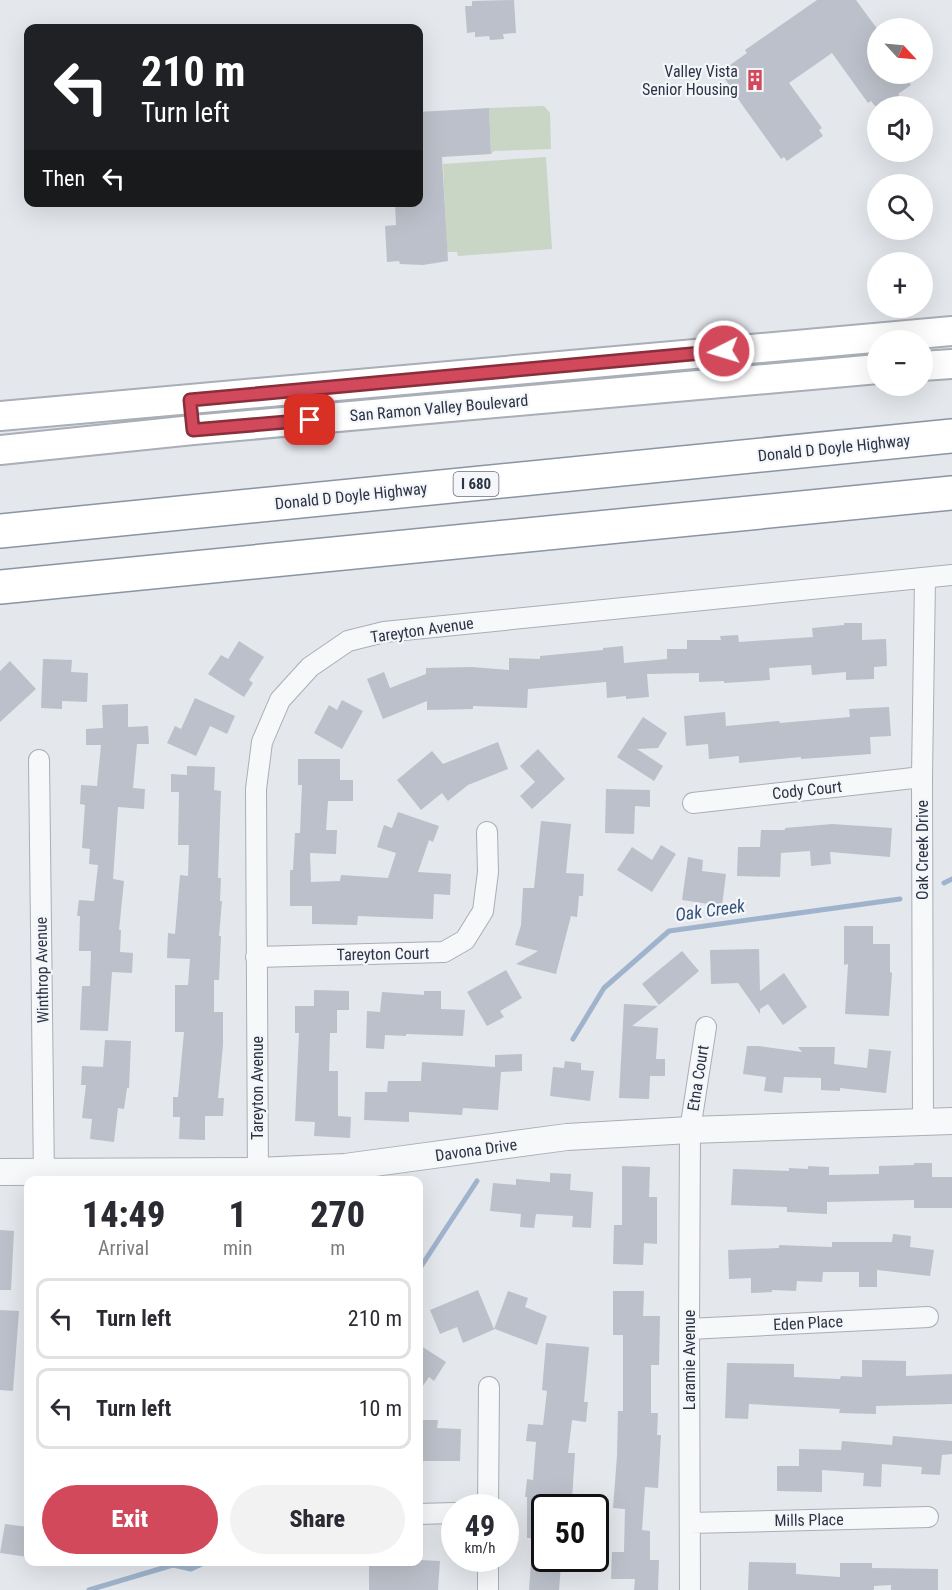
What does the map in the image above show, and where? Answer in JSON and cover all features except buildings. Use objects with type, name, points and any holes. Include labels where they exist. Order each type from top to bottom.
[{"type":"highway","name":"Donald D Doyle Highway","points":[[0,531],[952,436]]},
{"type":"highway","points":[[0,587],[952,493]]},
{"type":"main road","name":"San Ramon Valley Boulevard","points":[[0,416],[952,331]]},
{"type":"main road","points":[[933,365],[952,363]]},
{"type":"main road","name":"San Ramon Valley Boulevard","points":[[0,450],[193,430],[867,370]]},
{"type":"main road","points":[[190,400],[193,430]]},
{"type":"street","name":"Tareyton Avenue","points":[[258,1176],[255,789],[262,742],[280,700],[310,666],[348,641],[384,632],[952,575]]},
{"type":"street","name":"Oak Creek Drive","points":[[923,1122],[922,777],[925,578]]},
{"type":"street","name":"Winthrop Avenue","points":[[39,760],[44,1176]]},
{"type":"street","name":"Cody Court","points":[[693,803],[922,777]]},
{"type":"street","name":"Tareyton Court","points":[[256,957],[444,952],[465,940],[483,911],[488,872],[487,832]]},
{"type":"street","name":"Etna Court","points":[[690,1130],[706,1027]]},
{"type":"street","name":"Davona Drive","points":[[0,1172],[44,1176],[258,1176],[345,1167],[567,1137],[690,1130],[952,1121]]},
{"type":"street","name":"Laramie Avenue","points":[[690,1130],[690,1590]]},
{"type":"street","name":"Eden Place","points":[[689,1329],[927,1317]]},
{"type":"street","points":[[488,1494],[489,1387]]},
{"type":"street","points":[[423,1514],[441,1513]]},
{"type":"street","name":"Mills Place","points":[[690,1523],[928,1517]]},
{"type":"street","points":[[488,1572],[488,1590]]},
{"type":"green space","points":[[544,106],[550,113],[551,149],[494,151],[491,154],[489,108]]},
{"type":"green space","points":[[546,157],[552,249],[458,256],[457,252],[447,252],[443,164]]},
{"type":"waterway","name":"Oak Creek","points":[[944,883],[952,879]]},
{"type":"waterway","name":"Oak Creek","points":[[573,1039],[604,988],[669,931],[900,899]]},
{"type":"waterway","name":"Oak Creek","points":[[423,1263],[477,1181]]},
{"type":"waterway","name":"Oak Creek","points":[[89,1590],[170,1566]]},
{"type":"waterway","name":"Oak Creek","points":[[178,1566],[191,1569],[197,1566]]},
{"type":"place","name":"Valley Vista Senior Housing","points":[[755,80]]},
{"type":"route","points":[[310,420],[193,430],[190,400],[724,351]]}]
